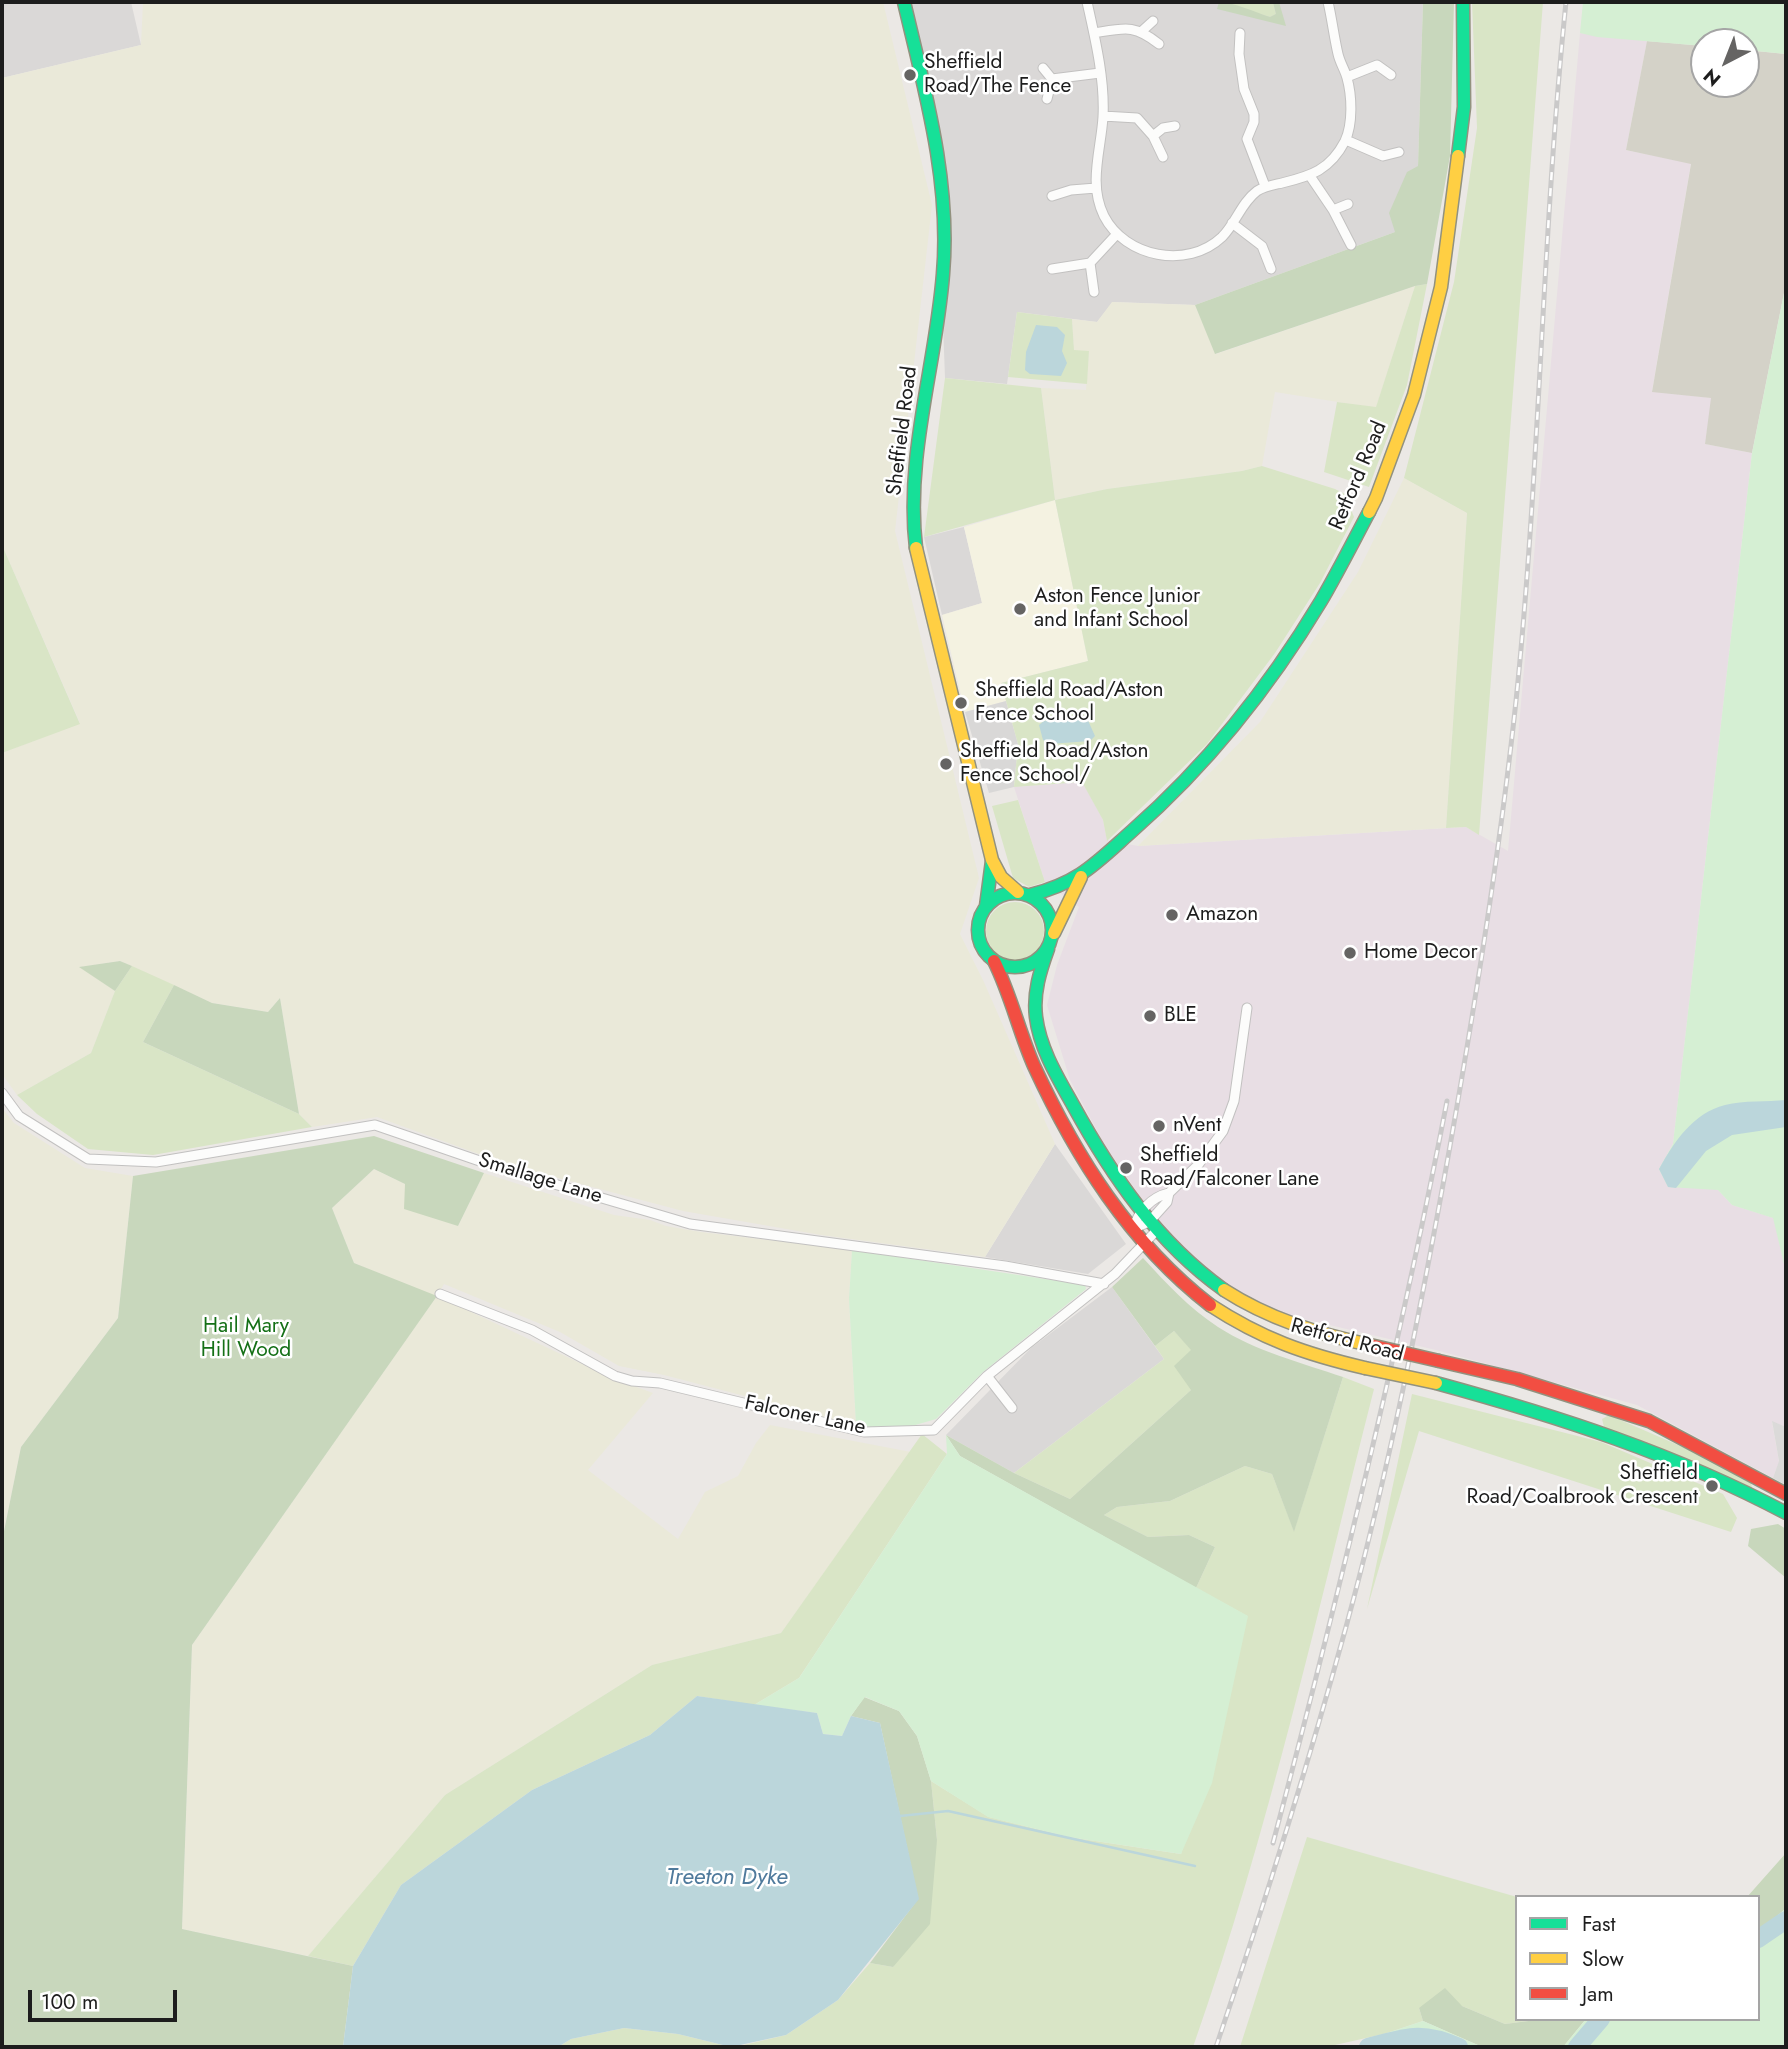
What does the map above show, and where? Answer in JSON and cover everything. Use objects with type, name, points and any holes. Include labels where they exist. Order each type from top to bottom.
[{"type":"main road","name":"Sheffield Road","points":[[904,2],[929,109],[941,174],[945,217],[944,267],[914,480],[916,547],[992,860],[1001,877],[1024,894]]},
{"type":"main road","name":"Retford Road","points":[[1024,894],[1051,890],[1083,875],[1154,811],[1205,758],[1252,702],[1321,601],[1376,498],[1414,395],[1441,287],[1464,107],[1463,2]]},
{"type":"main road","name":"Sheffield Road","points":[[986,906],[992,860]]},
{"type":"main road","name":"Retford Road","points":[[1083,875],[1050,943],[1034,996],[1042,1042],[1059,1080],[1089,1134],[1149,1221],[1193,1267],[1247,1305],[1304,1329],[1517,1379],[1648,1421],[1786,1494]]},
{"type":"main road","points":[[1006,894],[1024,894],[1039,901],[1051,917],[1050,943],[1042,957],[1023,967],[1013,968],[994,961],[981,945],[978,935],[981,915],[986,906],[1006,894]]},
{"type":"main road","name":"Retford Road","points":[[994,961],[1029,1055],[1079,1152],[1133,1228],[1170,1271],[1197,1295],[1235,1322],[1307,1354],[1436,1383],[1590,1426],[1702,1471],[1786,1513]]},
{"type":"street","points":[[1087,2],[1100,73],[1103,116],[1096,164],[1096,188],[1103,214],[1116,235],[1143,251],[1158,256],[1191,253],[1212,244],[1226,232],[1249,198],[1265,186],[1310,177],[1330,163],[1346,139],[1351,117],[1347,77],[1340,62],[1328,2]]},
{"type":"street","points":[[1142,31],[1153,22]]},
{"type":"street","points":[[1094,33],[1123,28],[1142,31],[1159,44]]},
{"type":"street","points":[[1240,33],[1238,54],[1244,89],[1254,114],[1254,122],[1247,139],[1265,186]]},
{"type":"street","points":[[1347,77],[1377,65],[1391,75]]},
{"type":"street","points":[[1043,68],[1052,79]]},
{"type":"street","points":[[1052,79],[1100,73]]},
{"type":"street","points":[[1047,99],[1052,79]]},
{"type":"street","points":[[1103,116],[1137,118],[1153,136],[1163,158]]},
{"type":"street","points":[[1153,136],[1163,128],[1175,126]]},
{"type":"street","points":[[1346,139],[1383,156],[1399,152]]},
{"type":"street","points":[[1310,177],[1333,210],[1351,246]]},
{"type":"street","points":[[1052,196],[1071,190],[1096,188]]},
{"type":"street","points":[[1333,210],[1348,204]]},
{"type":"street","points":[[1232,223],[1262,246],[1271,269]]},
{"type":"street","points":[[1052,269],[1090,263],[1116,235]]},
{"type":"street","points":[[1090,263],[1094,292]]},
{"type":"street","name":"Falconer Lane","points":[[440,1293],[532,1330],[615,1376],[660,1383],[864,1432],[937,1429],[987,1377],[1104,1284],[1144,1242],[1159,1195],[1169,1193],[1198,1165],[1223,1131],[1234,1101],[1247,1008]]},
{"type":"street","name":"Smallage Lane","points":[[2,1093],[19,1116],[88,1159],[156,1162],[375,1125],[500,1168],[690,1224],[1005,1266],[1104,1284]]},
{"type":"street","points":[[1133,1228],[1149,1221]]},
{"type":"street","points":[[987,1377],[1012,1408]]},
{"type":"shaded area","points":[[2,2],[131,2],[141,45],[2,78]]},
{"type":"shaded area","points":[[143,2],[883,2],[932,205],[895,531],[979,878],[960,934],[1055,1144],[985,1257],[821,1235],[683,1211],[509,1165],[377,1117],[312,1127],[299,1114],[280,998],[268,1012],[212,1003],[120,961],[81,967],[115,991],[91,1053],[17,1095],[2,1074],[2,753],[80,723],[2,545],[2,78],[141,45]]},
{"type":"shaded area","points":[[898,2],[1423,2],[1418,166],[1395,232],[1195,305],[1113,302],[1097,322],[1017,312],[1007,384],[945,378],[938,184]]},
{"type":"shaded area","points":[[1580,33],[1647,41],[1626,150],[1691,163],[1652,391],[1712,398],[1705,444],[1752,453],[1673,1144],[1659,1169],[1718,1190],[1732,1205],[1774,1218],[1786,1272],[1786,1427],[1772,1422],[1779,1462],[1773,1478],[1637,1405],[1436,1350],[1283,1314],[1237,1292],[1188,1253],[1146,1205],[1104,1144],[1070,1080],[1047,1005],[1057,965],[1079,907],[1045,882],[1014,787],[1083,782],[1103,820],[1107,840],[1138,846],[1466,827],[1508,851]]},
{"type":"shaded area","points":[[1647,41],[1690,45],[1690,98],[1760,98],[1760,51],[1786,54],[1786,283],[1752,453],[1705,444],[1711,398],[1652,392],[1691,164],[1626,150]]},
{"type":"shaded area","points":[[1415,286],[1376,408],[1275,392],[1262,466],[1107,489],[1055,500],[1041,388],[1086,390],[1089,351],[1074,351],[1072,319],[1097,322],[1112,302],[1195,305],[1216,354]]},
{"type":"shaded area","points":[[1404,478],[1467,513],[1446,828],[1138,846],[1260,722],[1358,572]]},
{"type":"shaded area","name":"Aston Fence Junior and Infant School","points":[[1055,500],[1088,661],[1001,683],[1006,701],[965,712],[942,615],[982,603],[964,527]]},
{"type":"shaded area","points":[[964,527],[982,603],[942,615],[924,537]]},
{"type":"shaded area","points":[[1006,701],[1018,744],[1014,787],[989,793],[965,712]]},
{"type":"shaded area","points":[[2,1108],[14,1123],[85,1168],[133,1176],[118,1318],[21,1447],[2,1540]]},
{"type":"shaded area","points":[[1055,1144],[1126,1244],[1088,1274],[985,1257]]},
{"type":"shaded area","points":[[374,1169],[405,1184],[458,1226],[484,1173],[614,1215],[650,1220],[666,1226],[852,1250],[849,1299],[856,1425],[664,1375],[619,1366],[560,1332],[444,1284],[437,1296],[612,1378],[653,1393],[588,1470],[678,1539],[705,1492],[738,1476],[756,1443],[770,1425],[911,1452],[781,1633],[652,1665],[445,1795],[308,1956],[182,1929],[192,1645],[436,1297],[354,1263],[332,1208]]},
{"type":"shaded area","points":[[1112,1287],[1164,1359],[1014,1473],[946,1435],[1031,1348]]},
{"type":"shaded area","points":[[1772,1421],[1786,1427],[1786,1485],[1773,1478],[1779,1461]]},
{"type":"green space","points":[[1219,2],[1238,5],[1270,17],[1276,14],[1273,2],[1279,2],[1286,26],[1217,9]]},
{"type":"green space","points":[[1230,2],[1273,2],[1276,14],[1270,17],[1237,7]]},
{"type":"green space","points":[[1423,2],[1454,2],[1450,156],[1427,284],[1215,354],[1195,305],[1395,232],[1389,213],[1407,172],[1418,166]]},
{"type":"green space","points":[[1472,2],[1543,2],[1479,835],[1466,827],[1446,828],[1467,513],[1404,478],[1454,282],[1477,128]]},
{"type":"green space","points":[[1583,2],[1786,2],[1786,54],[1760,51],[1760,28],[1690,28],[1690,45],[1597,37],[1580,33]]},
{"type":"green space","points":[[1786,283],[1786,1272],[1773,1218],[1732,1205],[1718,1190],[1668,1187],[1659,1169],[1673,1144],[1752,453]]},
{"type":"green space","points":[[1427,284],[1407,385],[1369,487],[1324,472],[1337,402],[1376,407],[1415,286]]},
{"type":"green space","points":[[1017,312],[1072,319],[1074,350],[1089,351],[1087,384],[1008,377]]},
{"type":"green space","points":[[945,378],[1041,388],[1055,500],[924,537]]},
{"type":"green space","points":[[1262,466],[1345,494],[1354,517],[1320,583],[1275,653],[1207,744],[1107,841],[1103,820],[1082,782],[1014,787],[1018,744],[1001,683],[1088,661],[1055,500],[1107,489]]},
{"type":"green space","points":[[2,545],[80,724],[2,753]]},
{"type":"green space","points":[[1018,800],[1045,882],[1029,887],[1013,878],[992,806]]},
{"type":"green space","points":[[1015,902],[1036,910],[1044,931],[1036,952],[1015,960],[994,952],[986,931],[994,910]]},
{"type":"green space","points":[[120,961],[132,966],[115,991],[79,967]]},
{"type":"green space","points":[[132,966],[174,985],[143,1042],[299,1114],[312,1127],[153,1155],[88,1149],[37,1114],[17,1095],[91,1053],[115,991]]},
{"type":"green space","points":[[174,985],[212,1003],[268,1012],[280,998],[299,1114],[143,1042]]},
{"type":"green space","name":"Hail Mary Hill Wood","points":[[374,1136],[484,1173],[458,1226],[404,1209],[405,1184],[374,1169],[332,1208],[354,1263],[437,1296],[192,1645],[182,1929],[353,1966],[343,2047],[2,2047],[2,1541],[21,1447],[118,1318],[133,1176]]},
{"type":"green space","points":[[852,1250],[1085,1285],[1086,1289],[983,1372],[936,1419],[912,1426],[876,1428],[856,1425],[849,1299]]},
{"type":"green space","points":[[1143,1258],[1169,1286],[1218,1327],[1263,1350],[1343,1377],[1294,1532],[1272,1474],[1245,1466],[1170,1501],[1117,1507],[1104,1515],[1148,1537],[1189,1535],[1215,1547],[1196,1588],[960,1456],[946,1435],[1014,1473],[1070,1499],[1191,1390],[1174,1366],[1191,1350],[1174,1331],[1155,1346],[1112,1287]]},
{"type":"green space","points":[[1174,1331],[1192,1350],[1191,1390],[1070,1499],[1014,1473],[1164,1359],[1155,1346]]},
{"type":"green space","points":[[1343,1377],[1374,1389],[1269,1802],[1193,2047],[735,2047],[786,2035],[838,2000],[870,1963],[893,1967],[937,1840],[931,1781],[989,1817],[1069,1837],[1181,1854],[1247,1616],[1196,1588],[1215,1547],[1189,1535],[1148,1537],[1104,1515],[1117,1507],[1170,1501],[1245,1466],[1272,1474],[1294,1531]]},
{"type":"green space","points":[[1412,1394],[1601,1442],[1723,1494],[1737,1518],[1731,1532],[1419,1431],[1367,1609]]},
{"type":"green space","points":[[1609,1415],[1701,1455],[1751,1483],[1751,1489],[1604,1427],[1602,1419]]},
{"type":"green space","points":[[922,1434],[947,1454],[799,1678],[754,1705],[697,1696],[650,1735],[532,1790],[401,1885],[353,1966],[308,1956],[445,1795],[652,1665],[781,1633]]},
{"type":"green space","points":[[946,1435],[960,1456],[1248,1616],[1212,1783],[1181,1854],[1069,1837],[988,1817],[931,1781],[917,1736],[899,1711],[865,1697],[851,1716],[842,1736],[823,1734],[817,1713],[754,1705],[799,1678],[947,1454]]},
{"type":"green space","points":[[1778,1524],[1786,1529],[1786,1578],[1748,1546],[1751,1529]]},
{"type":"green space","points":[[864,1697],[899,1711],[917,1736],[931,1781],[937,1840],[930,1924],[893,1967],[870,1963],[918,1899],[880,1723],[851,1716]]},
{"type":"green space","points":[[1307,1837],[1515,1896],[1515,2021],[1528,2021],[1505,2024],[1462,2006],[1419,2008],[1423,2021],[1384,2034],[1326,2047],[1240,2047]]},
{"type":"green space","points":[[1786,1853],[1786,1908],[1760,1930],[1760,1895],[1749,1895]]},
{"type":"green space","points":[[1786,1908],[1786,2047],[1563,2047],[1584,2021],[1760,2021],[1760,1930]]},
{"type":"green space","points":[[1445,1988],[1462,2006],[1505,2024],[1528,2021],[1584,2021],[1563,2047],[1480,2046],[1423,2021],[1419,2008]]},
{"type":"green space","points":[[1423,2021],[1480,2046],[1563,2047],[1394,2047],[1384,2034]]},
{"type":"green space","points":[[624,2028],[678,2034],[731,2047],[558,2047],[571,2039]]},
{"type":"water","points":[[1036,325],[1057,327],[1065,335],[1062,351],[1067,363],[1061,376],[1030,374],[1025,370],[1026,352]]},
{"type":"water","points":[[1086,716],[1095,736],[1090,741],[1049,744],[1043,740],[1039,725],[1044,721]]},
{"type":"water","points":[[1786,1100],[1786,1127],[1732,1135],[1706,1151],[1676,1188],[1668,1187],[1659,1169],[1678,1139],[1703,1115],[1732,1103]]},
{"type":"water","name":"Treeton Dyke","points":[[697,1696],[817,1713],[823,1734],[842,1736],[851,1716],[880,1723],[919,1899],[838,2000],[786,2035],[731,2047],[678,2034],[624,2028],[571,2039],[558,2047],[343,2047],[353,1966],[401,1885],[532,1790],[650,1735]]},
{"type":"waterway","points":[[900,1816],[948,1811],[1195,1866]]},
{"type":"waterway","points":[[1760,1938],[1786,1920]]},
{"type":"waterway","points":[[1577,2047],[1599,2021]]},
{"type":"waterway","points":[[1368,2047],[1414,2037],[1434,2038],[1459,2047]]},
{"type":"railway","points":[[1216,2047],[1300,1786],[1362,1568],[1416,1328],[1460,1091],[1495,869],[1516,701],[1531,527],[1551,176],[1566,2]]},
{"type":"railway","points":[[1273,1843],[1366,1474],[1409,1288],[1447,1101]]},
{"type":"traffic: fast","points":[[904,2],[940,171],[944,240],[939,308],[918,445],[914,514],[916,548]]},
{"type":"traffic: fast","points":[[1458,156],[1464,107],[1463,2]]},
{"type":"traffic: fast","points":[[1030,895],[1062,884],[1097,862],[1186,780],[1211,752],[1258,694],[1301,633],[1369,512]]},
{"type":"traffic: fast","points":[[986,906],[992,861]]},
{"type":"traffic: fast","points":[[1008,893],[1022,893],[1036,899],[1046,909],[1052,930],[1050,944],[1036,961],[1022,967],[1008,967],[994,961],[984,951],[978,937],[978,923],[984,909],[994,899],[1008,893]]},
{"type":"traffic: fast","points":[[1048,949],[1038,982],[1035,1008],[1041,1040],[1056,1074],[1104,1157],[1138,1206],[1178,1251],[1224,1290]]},
{"type":"traffic: fast","points":[[1436,1383],[1615,1438],[1702,1472],[1786,1513]]},
{"type":"traffic: slow","points":[[1369,512],[1414,395],[1441,287],[1458,156]]},
{"type":"traffic: slow","points":[[916,548],[992,860],[1001,877],[1018,892]]},
{"type":"traffic: slow","points":[[1054,933],[1081,877]]},
{"type":"traffic: slow","points":[[1224,1290],[1258,1309],[1294,1324],[1370,1345]]},
{"type":"traffic: slow","points":[[1210,1305],[1284,1344],[1365,1368]]},
{"type":"traffic: slow","points":[[1365,1368],[1436,1383]]},
{"type":"traffic: jam","points":[[994,961],[1034,1066],[1087,1165],[1130,1226],[1181,1281],[1210,1305]]},
{"type":"traffic: jam","points":[[1370,1345],[1439,1361]]},
{"type":"traffic: jam","points":[[1439,1361],[1517,1379],[1649,1421],[1786,1494]]},
{"type":"place","name":"Sheffield Road/The Fence","points":[[910,75]]},
{"type":"place","name":"Aston Fence Junior and Infant School","points":[[1020,609]]},
{"type":"place","name":"Sheffield Road/Aston Fence School","points":[[961,703]]},
{"type":"place","name":"Sheffield Road/Aston Fence School/","points":[[946,764]]},
{"type":"place","name":"Amazon","points":[[1172,915]]},
{"type":"place","name":"Home Decor","points":[[1350,953]]},
{"type":"place","name":"BLE","points":[[1150,1016]]},
{"type":"place","name":"nVent","points":[[1159,1126]]},
{"type":"place","name":"Sheffield Road/Falconer Lane","points":[[1126,1168]]},
{"type":"place","name":"Sheffield Road/Coalbrook Crescent","points":[[1712,1486]]}]
